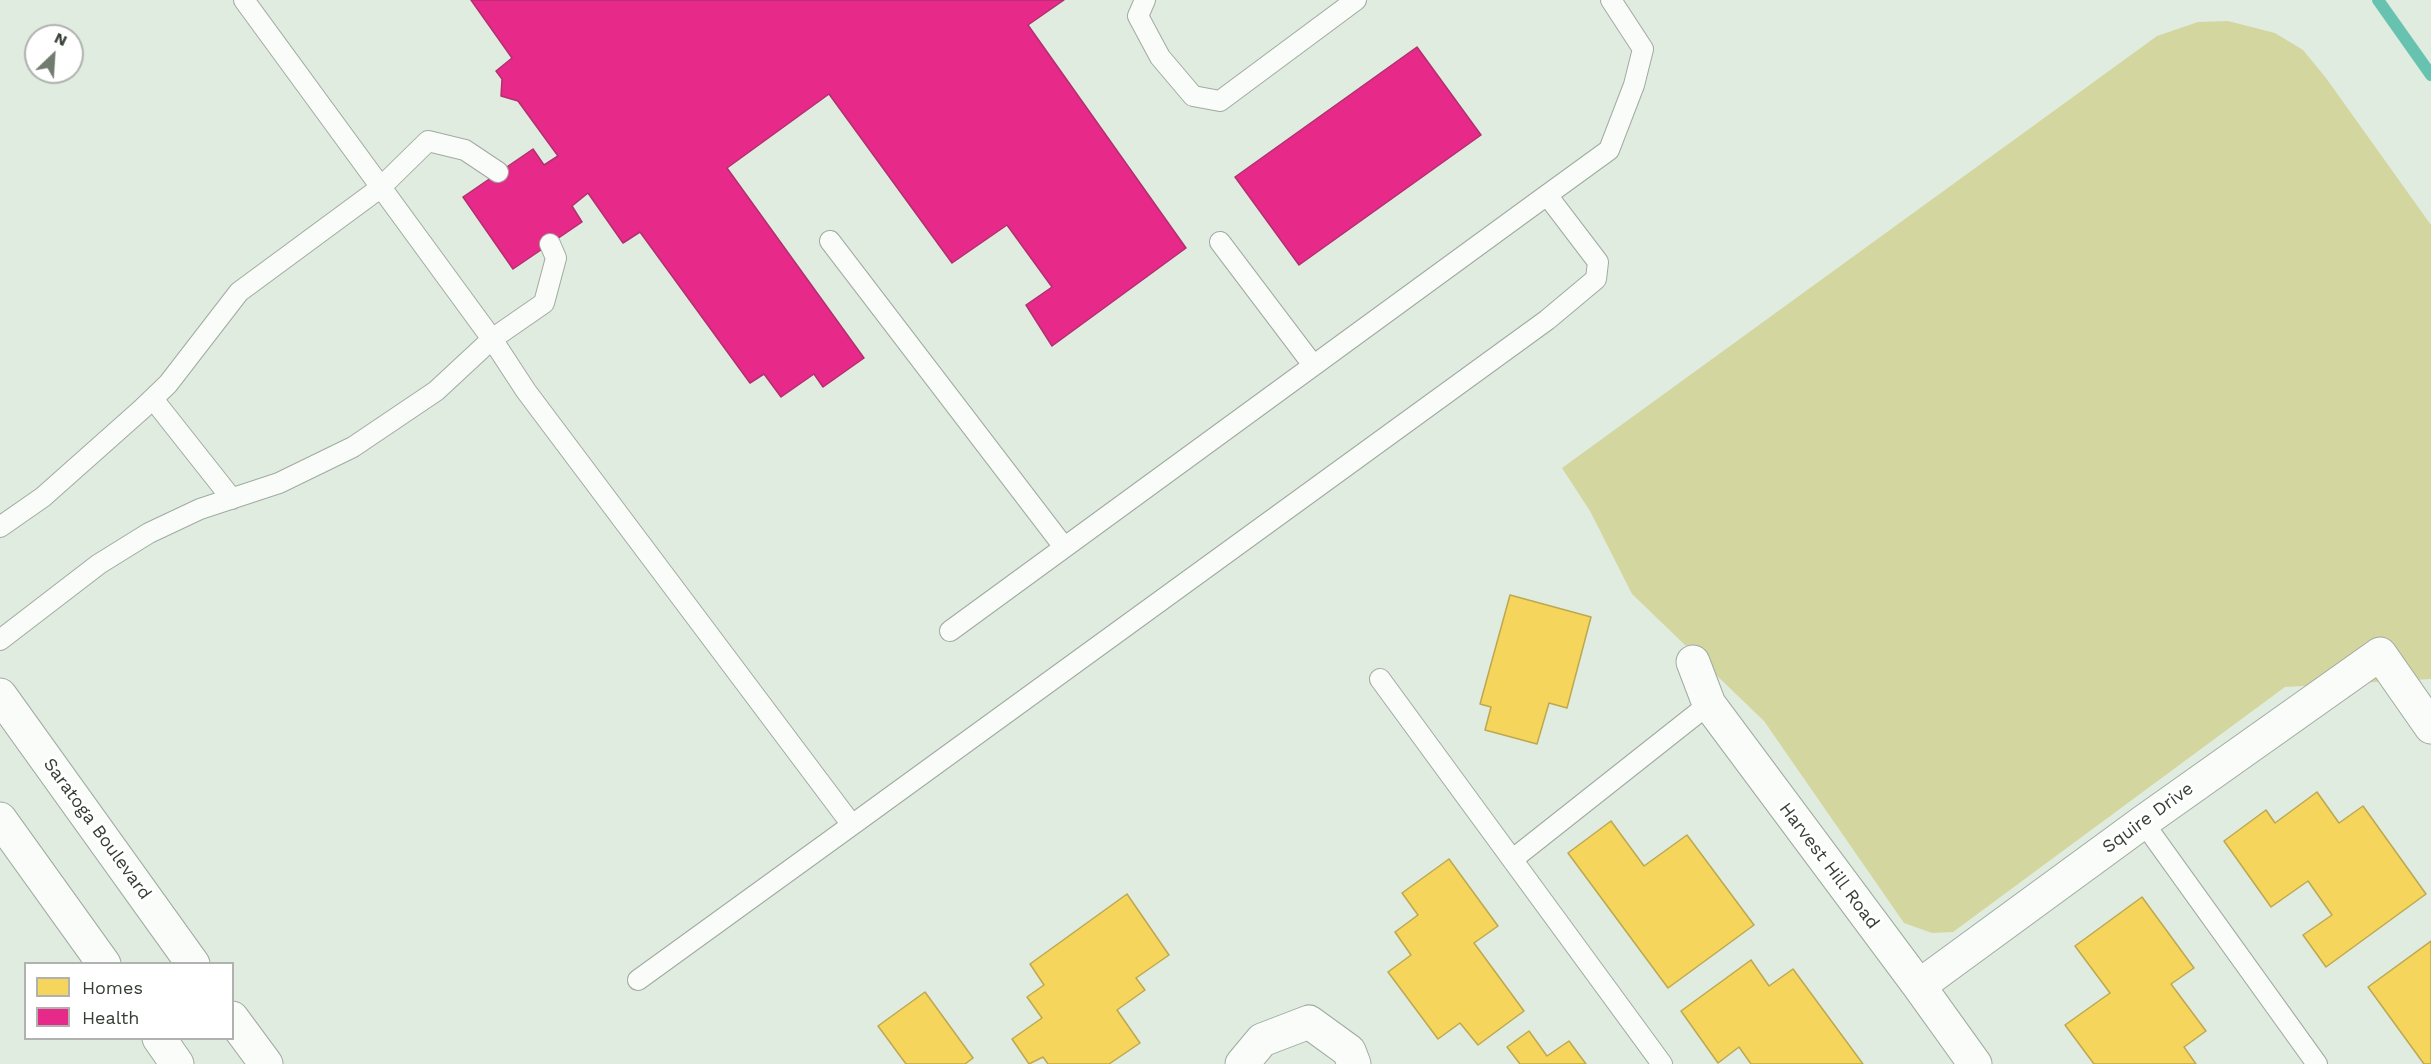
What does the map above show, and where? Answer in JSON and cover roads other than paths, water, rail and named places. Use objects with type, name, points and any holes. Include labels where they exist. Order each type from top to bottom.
[{"type":"street","name":"Squire Drive","points":[[1919,986],[2143,822],[2380,654],[2431,727]]},
{"type":"street","name":"Harvest Hill Road","points":[[1693,662],[1709,704],[1975,1064]]},
{"type":"street","name":"Saratoga Boulevard","points":[[0,695],[192,962]]},
{"type":"street","points":[[0,819],[104,962]]},
{"type":"street","points":[[234,1021],[266,1064]]},
{"type":"street","points":[[1242,1064],[1262,1040],[1309,1022],[1349,1051],[1354,1064]]},
{"type":"street","points":[[160,1040],[177,1064]]},
{"type":"lane","points":[[244,0],[492,339],[526,392],[852,825]]},
{"type":"lane","points":[[1145,0],[1138,16],[1160,57],[1193,96],[1220,101],[1356,0]]},
{"type":"lane","points":[[950,631],[1609,150],[1634,85],[1643,49],[1611,0]]},
{"type":"lane","points":[[0,527],[43,497],[153,399],[168,384],[239,292],[380,188],[428,141],[465,150],[498,172]]},
{"type":"lane","points":[[638,980],[1547,320],[1596,279],[1598,261],[1547,195]]},
{"type":"lane","points":[[830,241],[1064,547]]},
{"type":"lane","points":[[1220,242],[1313,365]]},
{"type":"lane","points":[[0,640],[99,564],[149,533],[200,509],[279,483],[353,447],[436,391],[492,339],[544,303],[556,258],[550,244]]},
{"type":"lane","points":[[153,399],[232,499]]},
{"type":"lane","points":[[1380,679],[1662,1064]]},
{"type":"lane","points":[[1513,859],[1709,704]]},
{"type":"lane","points":[[2143,822],[2318,1064]]},
{"type":"waterway","points":[[2378,0],[2431,75]]}]
